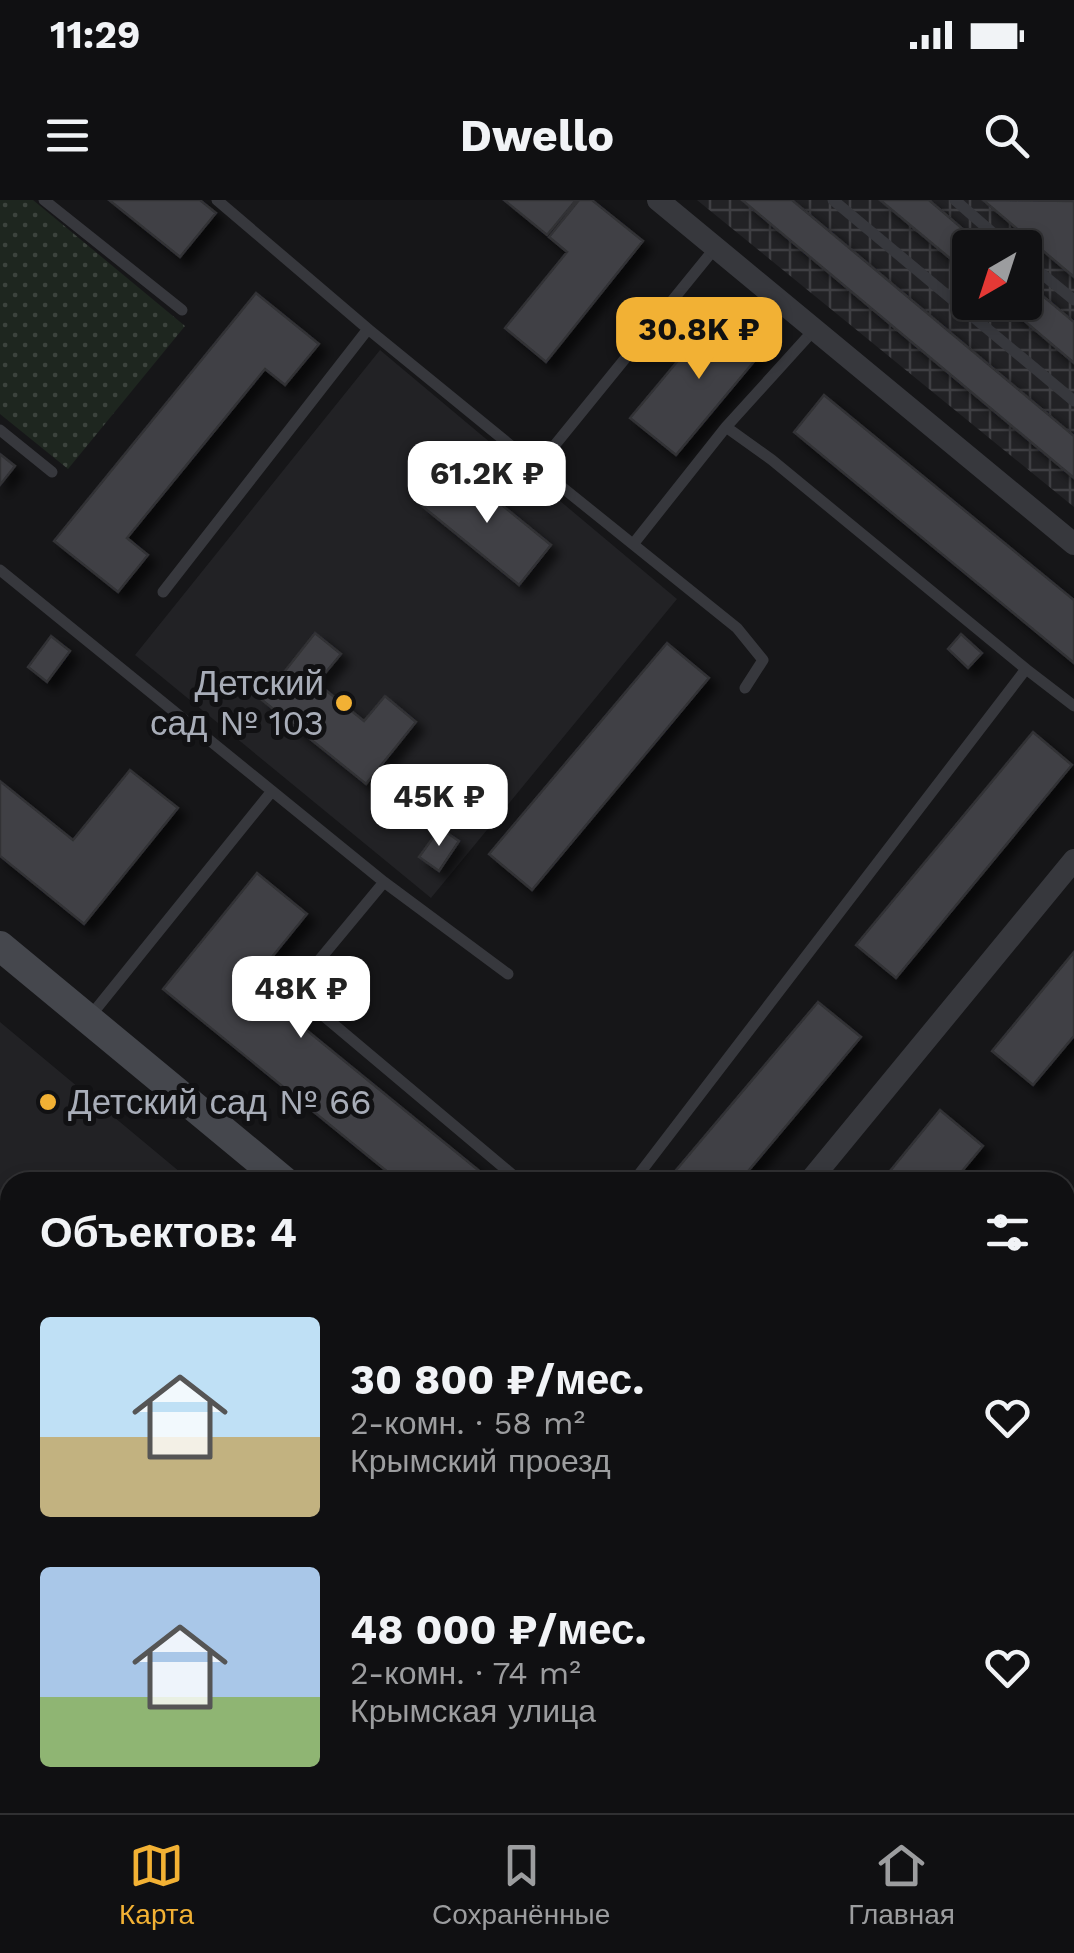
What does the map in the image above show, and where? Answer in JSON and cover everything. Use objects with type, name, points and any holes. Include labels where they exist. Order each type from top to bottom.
[{"type":"main road","points":[[0,946],[273,1172]]},
{"type":"street","points":[[658,200],[1074,544]]},
{"type":"street","points":[[817,1172],[1074,860]]},
{"type":"lane","points":[[44,200],[182,310]]},
{"type":"lane","points":[[217,200],[368,330],[737,628],[764,660],[745,688]]},
{"type":"lane","points":[[833,200],[1074,400]]},
{"type":"lane","points":[[954,200],[989,230]]},
{"type":"lane","points":[[537,467],[716,248]]},
{"type":"lane","points":[[1042,274],[1074,300]]},
{"type":"lane","points":[[162,592],[368,330]]},
{"type":"lane","points":[[634,543],[726,427],[813,331]]},
{"type":"lane","points":[[726,427],[772,460],[1074,706]]},
{"type":"lane","points":[[0,430],[52,472]]},
{"type":"lane","points":[[0,570],[384,882],[508,974]]},
{"type":"lane","points":[[641,1172],[1026,669]]},
{"type":"lane","points":[[88,1019],[272,791]]},
{"type":"lane","points":[[384,882],[301,982],[300,996],[509,1172]]},
{"type":"shaded area","points":[[0,200],[33,200],[185,326],[68,469],[0,414]]},
{"type":"shaded area","points":[[697,200],[1074,200],[1074,507]]},
{"type":"shaded area","points":[[380,350],[677,599],[431,898],[135,655]]},
{"type":"shaded area","name":"Детский сад № 66","points":[[0,1022],[180,1172],[0,1172]]},
{"type":"building","points":[[109,200],[200,200],[216,213],[180,257]]},
{"type":"building","points":[[504,200],[576,200],[547,235]]},
{"type":"building","points":[[579,200],[592,200],[643,241],[546,362],[505,328],[567,252],[549,237]]},
{"type":"building","points":[[742,200],[792,200],[1074,436],[1074,478]]},
{"type":"building","points":[[880,200],[929,200],[964,230],[952,230],[952,260]]},
{"type":"building","points":[[983,200],[1074,201],[1074,277],[1042,250],[1042,230],[1018,230]]},
{"type":"building","points":[[256,293],[319,344],[285,385],[265,369],[127,538],[148,555],[118,592],[54,541]]},
{"type":"building","points":[[1042,295],[1074,322],[1074,363],[1023,320],[1042,320]]},
{"type":"building","points":[[722,308],[767,346],[676,455],[630,418]]},
{"type":"building","points":[[824,395],[1074,600],[1074,663],[794,432]]},
{"type":"building","points":[[0,454],[15,466],[0,485]]},
{"type":"building","points":[[454,466],[551,545],[519,585],[422,506]]},
{"type":"building","points":[[315,633],[341,654],[317,683],[364,721],[385,696],[416,722],[366,784],[262,700]]},
{"type":"building","points":[[961,634],[982,653],[968,668],[948,649]]},
{"type":"building","points":[[51,636],[70,651],[47,682],[28,667]]},
{"type":"building","points":[[667,643],[709,678],[532,890],[489,854]]},
{"type":"building","points":[[1033,732],[1072,765],[896,978],[856,945]]},
{"type":"building","points":[[130,770],[178,808],[84,924],[0,856],[0,781],[73,840]]},
{"type":"building","points":[[440,828],[459,841],[439,871],[419,857]]},
{"type":"building","points":[[257,873],[307,914],[250,984],[481,1172],[388,1172],[163,989]]},
{"type":"building","points":[[1074,952],[1074,1036],[1033,1085],[992,1051]]},
{"type":"building","points":[[818,1002],[861,1037],[747,1172],[674,1172]]},
{"type":"building","points":[[940,1110],[983,1146],[961,1172],[889,1172]]},
{"type":"place","name":"Детский сад № 103","points":[[344,703]]},
{"type":"place","name":"Детский сад № 66","points":[[48,1102]]}]
